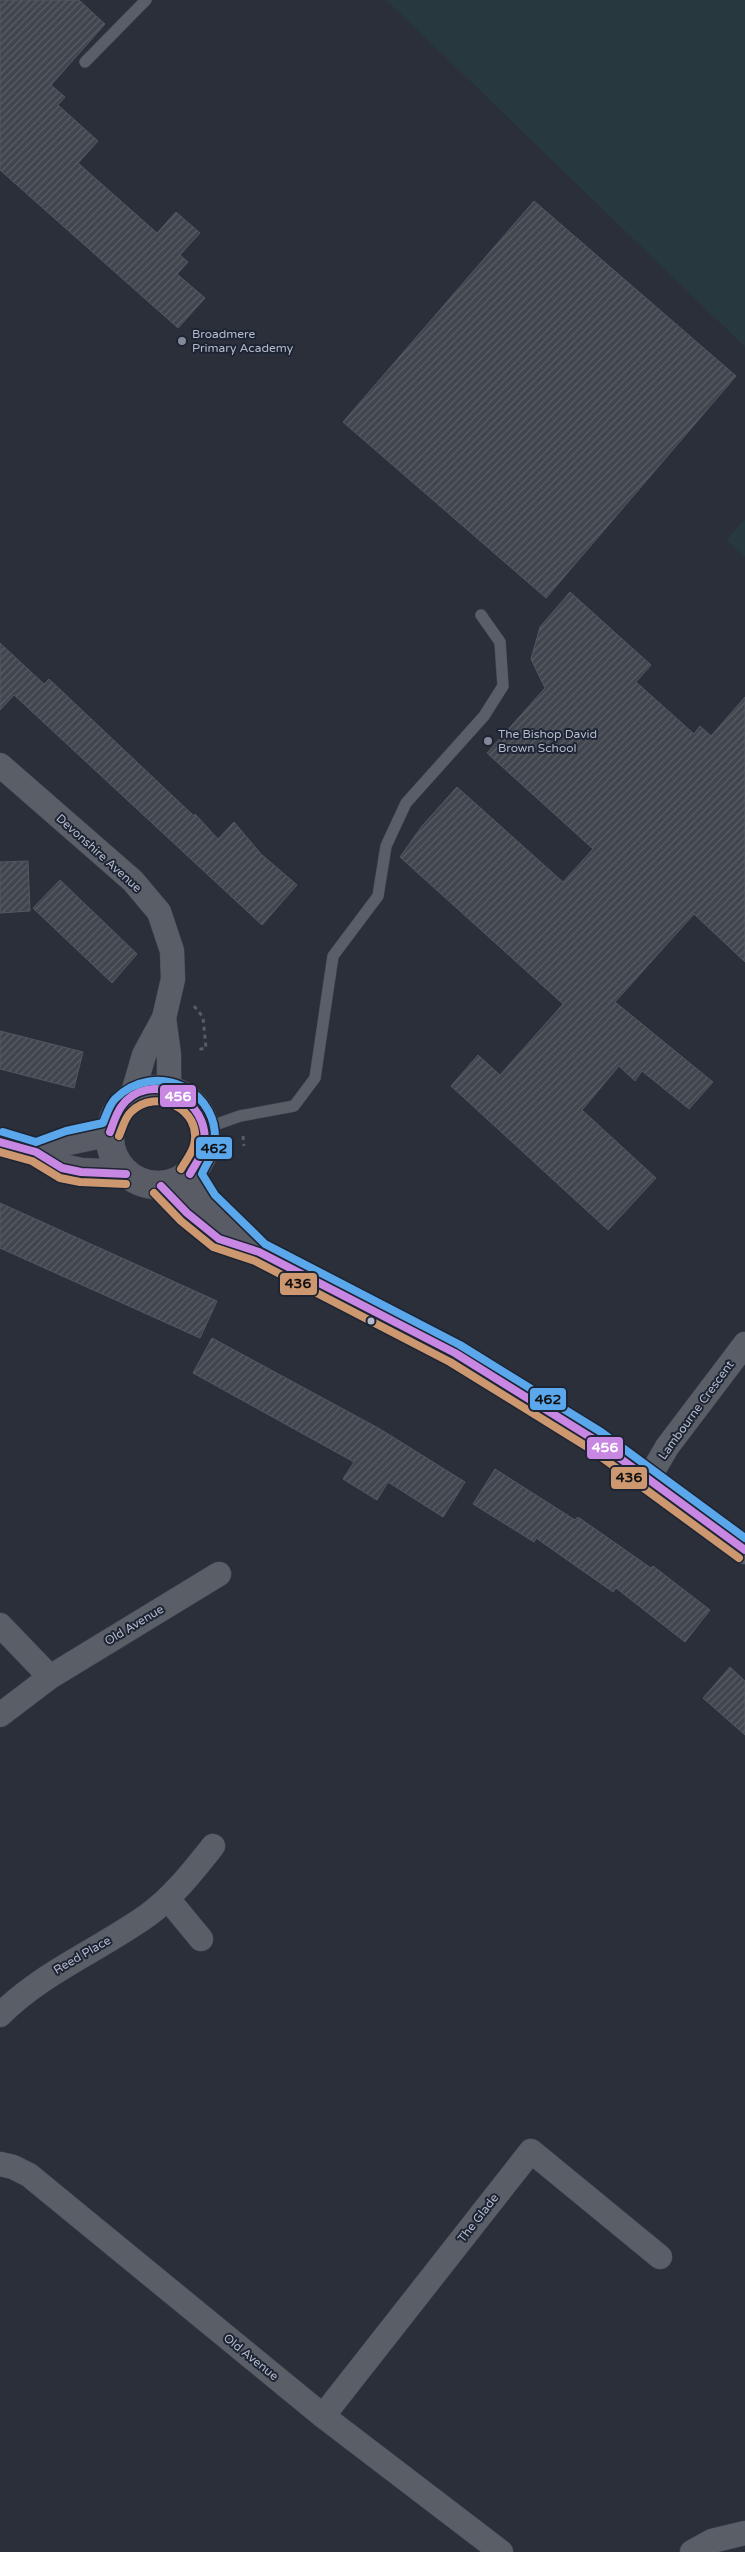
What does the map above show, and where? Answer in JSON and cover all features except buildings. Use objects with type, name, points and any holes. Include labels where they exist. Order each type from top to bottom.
[{"type":"street","name":"Devonshire Avenue","points":[[0,765],[133,881],[159,912],[172,951],[172,979],[164,1018],[144,1055],[132,1096]]},
{"type":"street","name":"Devonshire Avenue","points":[[164,1018],[169,1055],[169,1090]]},
{"type":"street","points":[[144,1090],[169,1090],[186,1098],[199,1111],[206,1128],[206,1145],[200,1161],[190,1174],[176,1182],[161,1186],[136,1181],[126,1174],[113,1154],[110,1132],[117,1111],[132,1096],[144,1090]]},
{"type":"street","points":[[36,1152],[68,1141],[110,1132]]},
{"type":"street","points":[[0,1142],[36,1152],[62,1168],[81,1172],[126,1174]]},
{"type":"street","points":[[190,1174],[207,1201],[259,1252]]},
{"type":"street","points":[[161,1186],[187,1213],[219,1239],[259,1252],[455,1353],[596,1440],[745,1550]]},
{"type":"street","name":"Lambourne Crescent","points":[[649,1478],[667,1447],[745,1344]]},
{"type":"street","name":"Old Avenue","points":[[0,1715],[50,1677],[219,1574]]},
{"type":"street","points":[[0,1625],[50,1677]]},
{"type":"street","name":"Reed Place","points":[[0,2015],[19,1996],[45,1977],[119,1934],[168,1899],[213,1846]]},
{"type":"street","points":[[168,1899],[201,1939]]},
{"type":"street","name":"The Glade","points":[[323,2416],[531,2151],[660,2257]]},
{"type":"street","name":"Old Avenue","points":[[0,2164],[13,2167],[29,2176],[323,2416],[502,2552]]},
{"type":"street","points":[[692,2552],[712,2542],[745,2533]]},
{"type":"lane","points":[[86,62],[146,0]]},
{"type":"lane","points":[[206,1128],[240,1116],[294,1106],[314,1078],[333,956],[378,896],[386,846],[406,803],[484,716],[503,686],[500,642],[481,615]]},
{"type":"shaded area","points":[[386,0],[745,0],[745,347],[404,17]]},
{"type":"shaded area","points":[[745,519],[745,557],[726,540]]},
{"type":"transit line","name":"462","points":[[3,1132],[36,1142],[66,1131],[103,1123],[113,1101],[131,1087],[149,1081],[167,1082],[184,1087],[198,1097],[209,1111],[214,1129],[214,1149],[202,1174],[215,1195],[265,1244],[460,1345],[601,1432],[745,1538]]},
{"type":"transit line","name":"456","points":[[110,1132],[119,1110],[133,1096],[146,1090],[161,1090],[176,1094],[188,1103],[198,1115],[204,1130],[204,1147],[190,1174]]},
{"type":"transit line","name":"436","points":[[119,1136],[129,1114],[141,1105],[164,1102],[175,1106],[185,1112],[195,1132],[193,1148],[181,1169]]},
{"type":"transit line","name":"456","points":[[0,1142],[36,1152],[62,1168],[81,1172],[126,1174]]},
{"type":"transit line","name":"436","points":[[0,1152],[32,1161],[60,1178],[80,1182],[126,1184]]},
{"type":"transit line","name":"456","points":[[161,1186],[187,1213],[219,1239],[259,1252],[455,1353],[595,1440],[745,1550]]},
{"type":"transit line","name":"436","points":[[154,1193],[181,1221],[213,1247],[255,1261],[450,1362],[589,1448],[739,1558]]},
{"type":"place","name":"Broadmere Primary Academy","points":[[182,341]]},
{"type":"place","name":"The Bishop David Brown School","points":[[488,741]]}]
